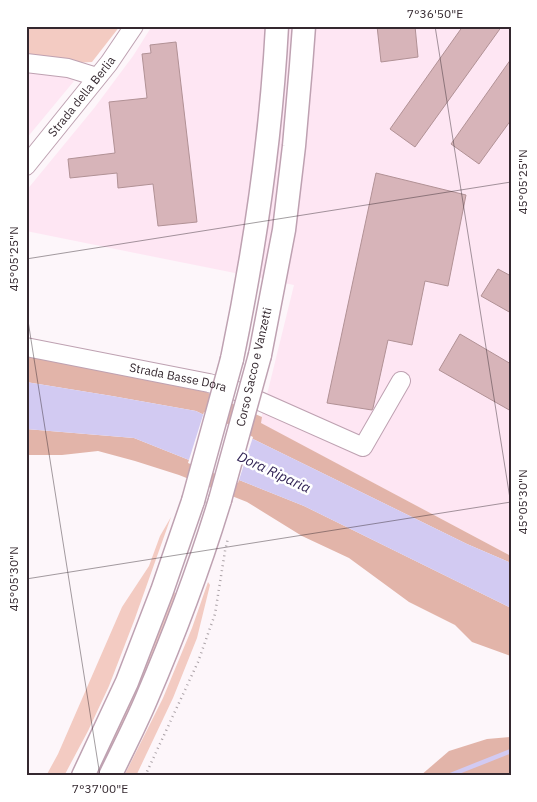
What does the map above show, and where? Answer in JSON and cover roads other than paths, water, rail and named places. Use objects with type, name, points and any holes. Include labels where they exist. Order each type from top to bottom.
[{"type":"main road","name":"Corso Sacco e Vanzetti","points":[[83,776],[127,682],[162,592],[193,501],[232,359],[256,234],[268,149],[277,26]]},
{"type":"main road","name":"Corso Sacco e Vanzetti","points":[[110,776],[145,702],[186,603],[220,500],[260,355],[284,230],[302,66],[304,26]]},
{"type":"street","name":"Strada della Berlia","points":[[26,166],[109,63],[134,26]]},
{"type":"street","points":[[26,63],[68,68],[97,77]]},
{"type":"street","name":"Strada Basse Dora","points":[[26,347],[209,383],[237,391],[363,447],[401,381]]},
{"type":"water","name":"Dora Riparia","points":[[26,382],[196,411],[467,544],[511,563],[511,608],[304,506],[134,438],[26,429]]},
{"type":"waterway","points":[[448,776],[511,751]]}]
